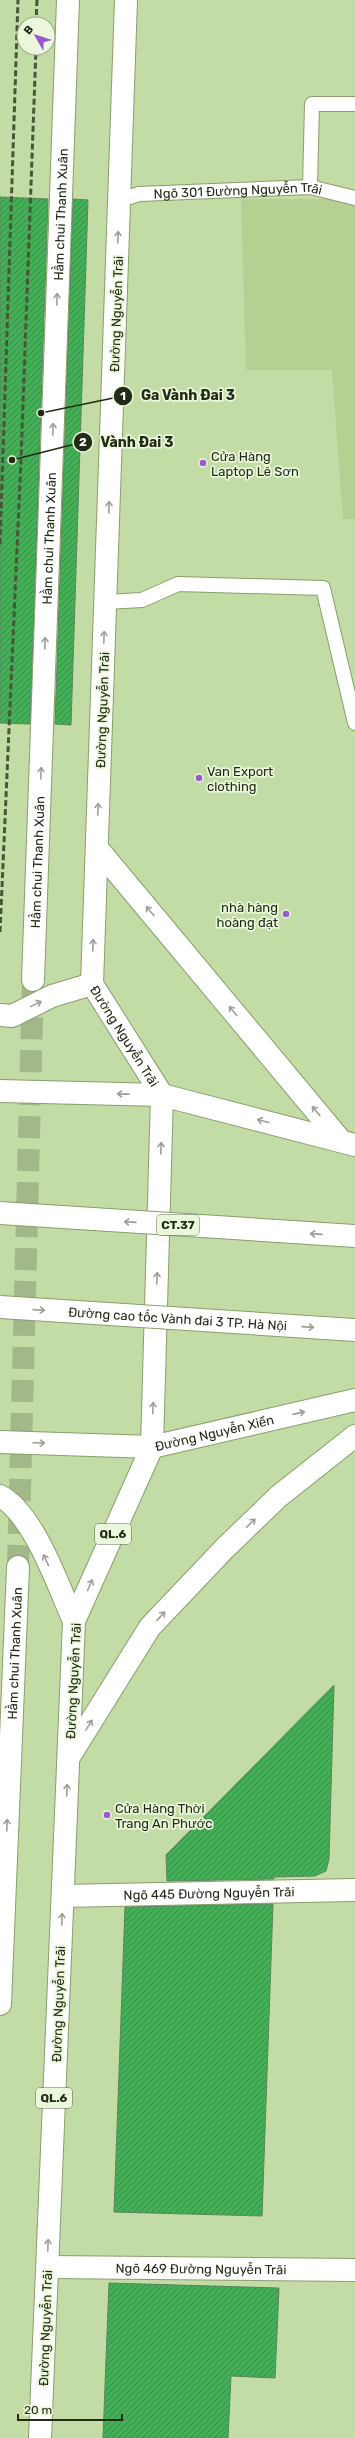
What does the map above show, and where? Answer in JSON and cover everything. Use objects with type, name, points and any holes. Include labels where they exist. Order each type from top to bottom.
[{"type":"main road","name":"Hầm chui Thanh Xuân","points":[[33,980],[68,0]]},
{"type":"main road","name":"Đường Nguyễn Trãi","points":[[40,2438],[74,1621],[152,1447],[162,1095],[92,984],[126,0]]},
{"type":"main road","points":[[97,848],[348,1143]]},
{"type":"main road","points":[[0,1015],[12,1016],[52,996],[92,984]]},
{"type":"main road","points":[[0,1091],[162,1095],[348,1143]]},
{"type":"main road","name":"CT.37","points":[[0,1213],[355,1236]]},
{"type":"main road","name":"Đường cao tốc Vành đai 3 TP. Hà Nội","points":[[0,1307],[355,1330]]},
{"type":"main road","name":"Đường Nguyễn Xiển","points":[[0,1442],[152,1447],[355,1400]]},
{"type":"main road","points":[[69,1758],[150,1627],[225,1548],[279,1496],[355,1436]]},
{"type":"main road","points":[[0,1496],[11,1502],[21,1512],[32,1531],[74,1621]]},
{"type":"main road","name":"Hầm chui Thanh Xuân","points":[[0,2004],[18,1567]]},
{"type":"main road","name":"Ngõ 445 Đường Nguyễn Trãi","points":[[63,1896],[355,1890]]},
{"type":"main road","name":"Ngõ 469 Đường Nguyễn Trãi","points":[[48,2267],[355,2270]]},
{"type":"lane","points":[[310,187],[312,104],[355,104]]},
{"type":"lane","name":"Ngõ 301 Đường Nguyễn Trãi","points":[[120,200],[139,194],[310,187],[355,198]]},
{"type":"lane","points":[[105,602],[142,600],[178,584],[323,588],[355,723]]},
{"type":"shaded area","points":[[241,199],[355,199],[355,519],[343,519],[332,370],[246,370]]},
{"type":"building","points":[[0,197],[48,199],[30,724],[0,723]]},
{"type":"building","points":[[73,199],[88,200],[71,725],[55,724]]},
{"type":"building","points":[[334,1685],[329,1859],[326,1871],[315,1876],[274,1877],[274,1879],[167,1881],[166,1855]]},
{"type":"building","points":[[273,1904],[262,2216],[114,2212],[125,1907]]},
{"type":"building","points":[[109,2283],[279,2288],[275,2378],[231,2376],[228,2438],[103,2438]]},
{"type":"tunnel","points":[[18,1567],[33,980]]},
{"type":"railway","points":[[0,544],[18,0]]},
{"type":"railway","points":[[36,16],[37,0]]},
{"type":"railway","points":[[0,932],[21,459],[36,56]]},
{"type":"place","name":"Ga Vành Đai 3","points":[[41,413]]},
{"type":"place","name":"Vành Đai 3","points":[[12,460]]},
{"type":"place","name":"Cửa Hàng Laptop Lê Sơn","points":[[203,463]]},
{"type":"place","name":"Van Export clothing","points":[[199,778]]},
{"type":"place","name":"nhà hàng hoàng đạt","points":[[286,914]]},
{"type":"place","name":"Cửa Hàng Thời Trang An Phước","points":[[107,1815]]}]
